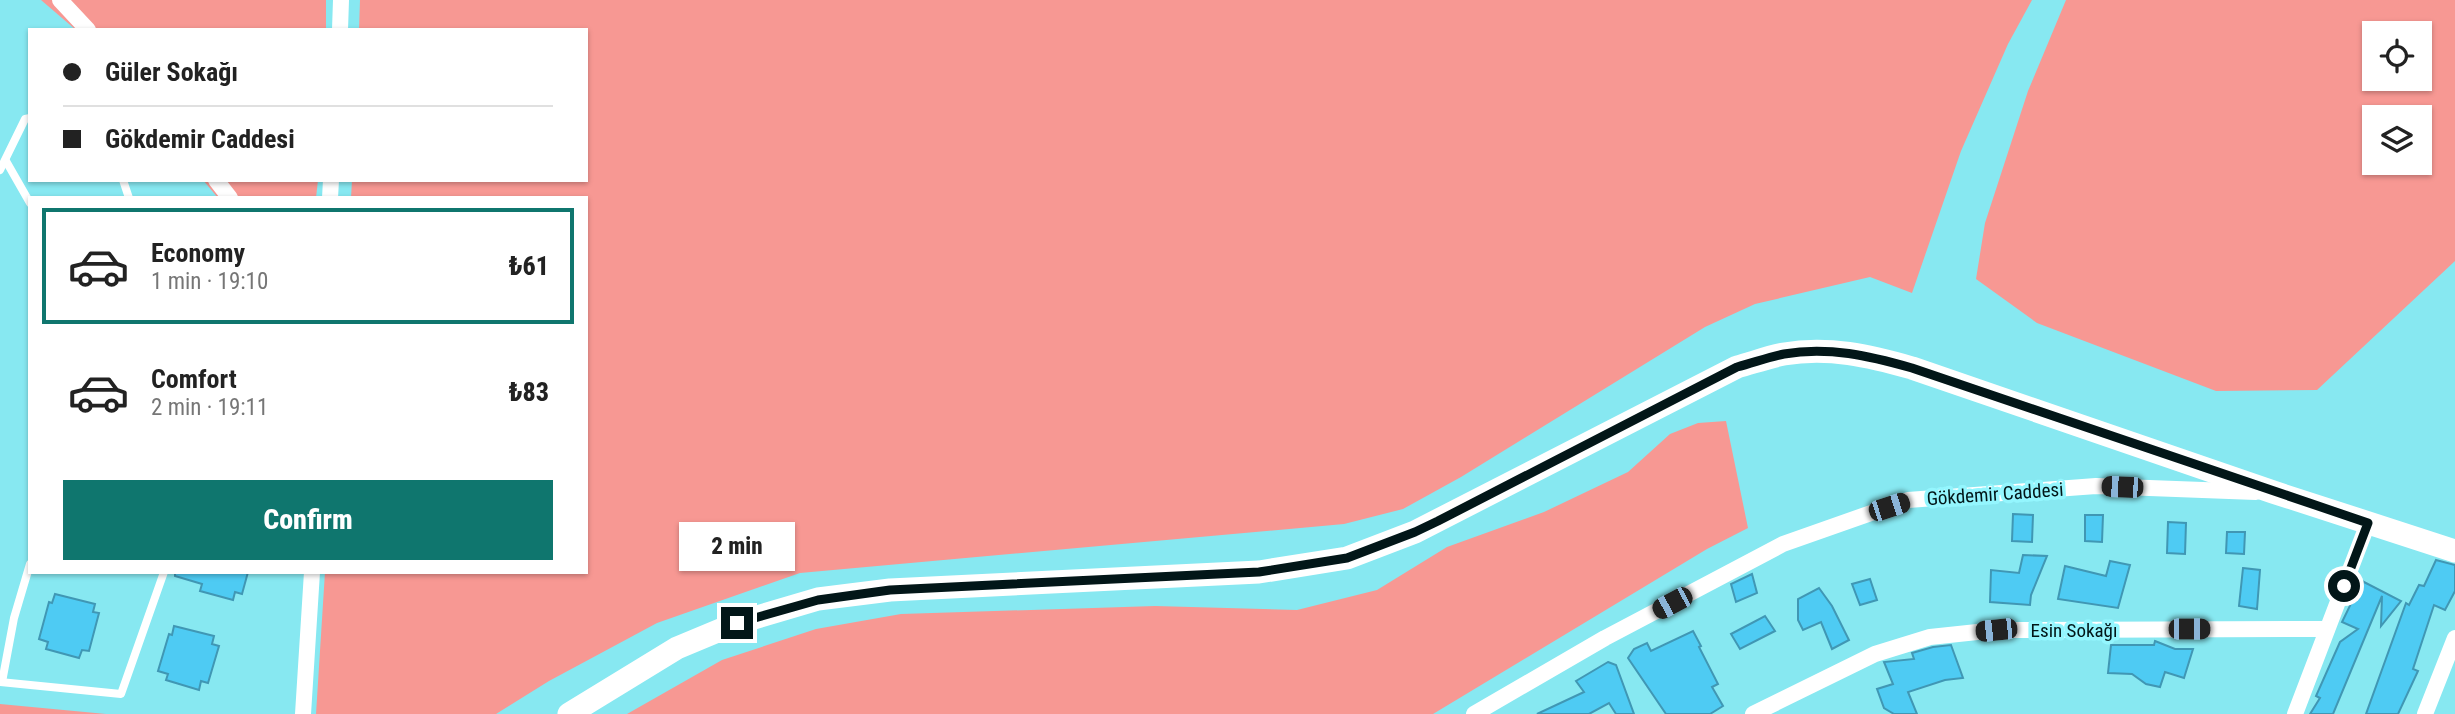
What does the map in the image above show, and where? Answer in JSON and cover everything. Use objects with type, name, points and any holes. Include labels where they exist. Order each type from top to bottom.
[{"type":"main road","name":"Gökdemir Caddesi","points":[[569,714],[677,648],[737,623],[818,600],[890,590],[1259,572],[1347,558],[1427,526],[1737,367],[1785,354],[1827,351],[1888,361],[2455,551]]},
{"type":"street","points":[[60,0],[87,28]]},
{"type":"street","points":[[340,28],[341,0]]},
{"type":"street","points":[[218,182],[228,196]]},
{"type":"street","name":"Gökdemir Caddesi","points":[[1474,714],[1605,638],[1783,544],[1908,500],[2096,486],[2273,492]]},
{"type":"street","points":[[2295,714],[2368,523]]},
{"type":"street","points":[[303,714],[313,574]]},
{"type":"street","name":"Esin Sokağı","points":[[1753,714],[1875,654],[1930,637],[1996,630],[2328,629]]},
{"type":"street","points":[[2426,714],[2455,638]]},
{"type":"lane","points":[[0,170],[28,118]]},
{"type":"lane","points":[[6,161],[28,200]]},
{"type":"lane","points":[[28,571],[14,618],[1,682],[121,694],[163,574]]},
{"type":"shaded area","points":[[41,0],[326,0],[326,28],[74,28]]},
{"type":"shaded area","points":[[360,0],[2032,0],[2008,44],[1961,151],[1912,293],[1870,277],[1755,304],[1705,327],[1461,477],[1403,509],[1344,524],[800,573],[657,623],[549,681],[496,714],[316,714],[325,574],[588,574],[588,196],[351,196],[352,182],[588,182],[588,28],[359,28]]},
{"type":"shaded area","points":[[2066,0],[2455,0],[2455,261],[2317,390],[2216,391],[2037,323],[1976,279],[1985,223],[2028,91]]},
{"type":"shaded area","points":[[205,182],[318,182],[316,196],[216,196]]},
{"type":"shaded area","points":[[1726,421],[1748,528],[1707,549],[1433,714],[627,714],[722,660],[816,629],[901,614],[1155,606],[1297,610],[1377,590],[1447,547],[1544,512],[1628,472],[1670,434],[1698,423]]},
{"type":"shaded area","points":[[0,704],[106,714],[0,714]]},
{"type":"building","points":[[2013,514],[2033,515],[2032,542],[2012,541]]},
{"type":"building","points":[[2085,515],[2103,515],[2102,542],[2085,541]]},
{"type":"building","points":[[2168,522],[2186,523],[2185,554],[2167,553]]},
{"type":"building","points":[[2227,532],[2245,532],[2244,554],[2226,553]]},
{"type":"building","points":[[2023,555],[2047,556],[2031,595],[2030,605],[1990,602],[1991,570],[2019,573]]},
{"type":"building","points":[[2436,560],[2455,565],[2455,591],[2445,610],[2434,605],[2413,669],[2418,671],[2398,714],[2366,714],[2406,603],[2409,605],[2419,585],[2424,586]]},
{"type":"building","points":[[2110,561],[2130,565],[2118,608],[2058,599],[2065,566],[2106,576]]},
{"type":"building","points":[[2243,568],[2260,570],[2257,609],[2239,606]]},
{"type":"building","points":[[247,574],[242,594],[235,592],[233,600],[200,591],[202,584],[175,576]]},
{"type":"building","points":[[1752,574],[1757,593],[1736,602],[1731,584]]},
{"type":"building","points":[[1870,579],[1877,600],[1860,605],[1852,584]]},
{"type":"building","points":[[2362,581],[2401,601],[2381,626],[2382,596],[2333,714],[2310,714],[2320,698],[2316,696],[2340,642],[2358,629],[2342,622]]},
{"type":"building","points":[[1819,588],[1832,606],[1849,640],[1832,649],[1821,622],[1803,630],[1798,620],[1798,599]]},
{"type":"building","points":[[55,594],[95,604],[93,612],[99,613],[89,651],[82,650],[79,658],[46,649],[48,642],[39,639],[49,602],[52,603]]},
{"type":"building","points":[[1765,616],[1775,631],[1740,649],[1731,634]]},
{"type":"building","points":[[174,626],[214,636],[212,644],[219,646],[208,683],[201,681],[199,690],[166,680],[168,674],[158,671]]},
{"type":"building","points":[[1693,631],[1718,684],[1712,687],[1723,706],[1710,714],[1666,714],[1628,658],[1634,649],[1647,643],[1651,651]]},
{"type":"building","points":[[2155,641],[2175,649],[2193,649],[2184,678],[2165,672],[2160,687],[2146,684],[2132,674],[2108,673],[2111,645],[2154,645]]},
{"type":"building","points":[[1951,645],[1963,678],[1945,680],[1908,692],[1917,714],[1894,714],[1884,708],[1877,689],[1893,684],[1884,662],[1914,659],[1912,653]]},
{"type":"building","points":[[1608,662],[1616,665],[1634,714],[1616,714],[1609,703],[1589,714],[1537,714],[1584,692],[1576,681]]},
{"type":"route","points":[[737,623],[818,600],[890,590],[1259,572],[1347,558],[1438,521],[1737,367],[1785,354],[1827,351],[1864,355],[1912,368],[2368,523],[2344,586]]}]
